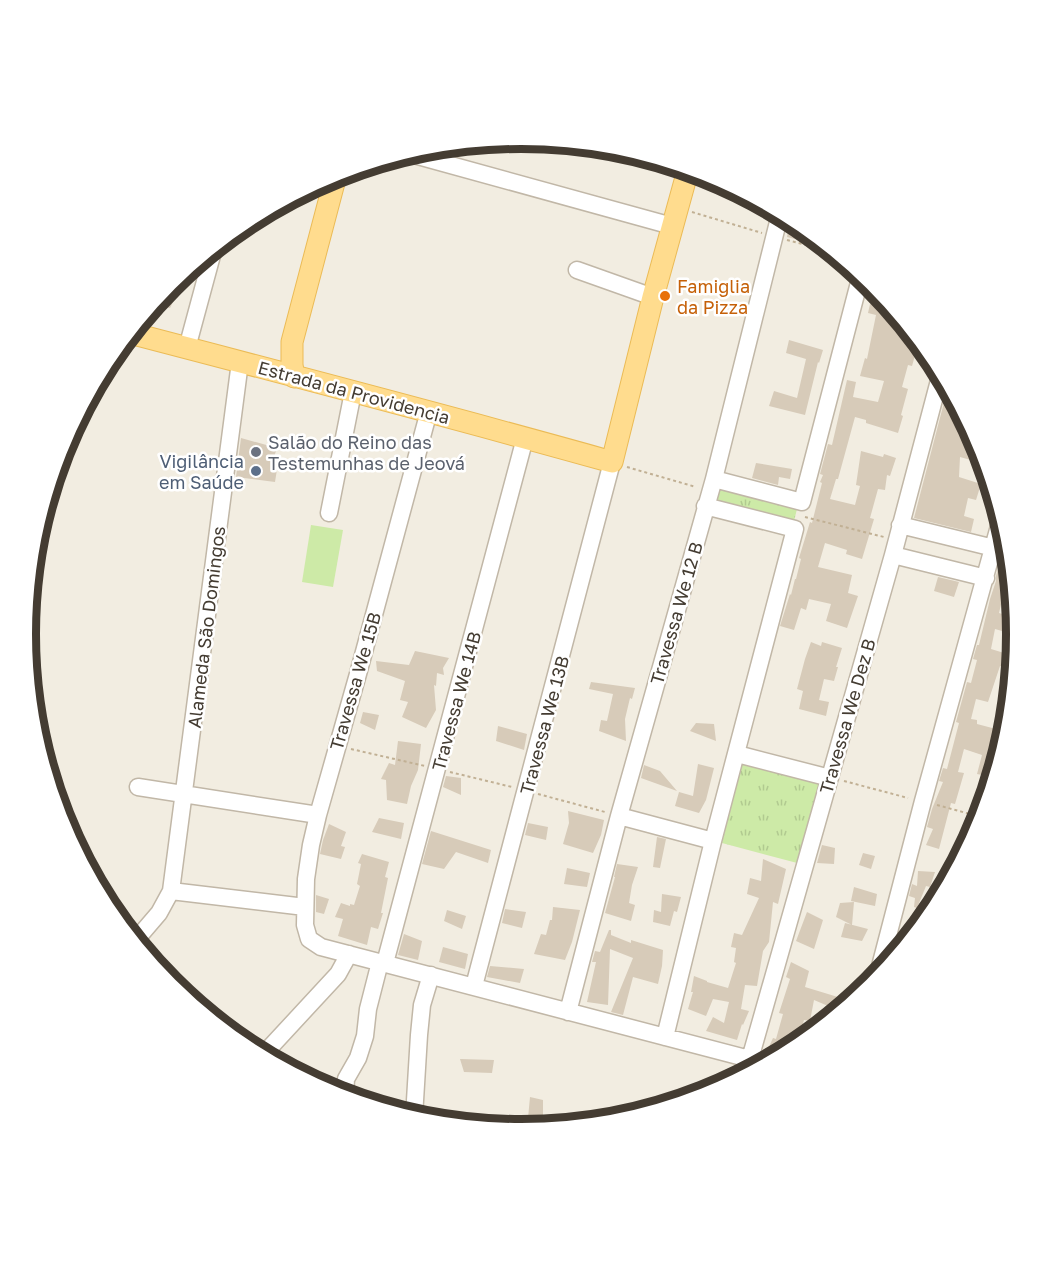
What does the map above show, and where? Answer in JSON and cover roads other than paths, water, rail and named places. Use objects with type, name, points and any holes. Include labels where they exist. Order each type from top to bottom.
[{"type":"main road","name":"Travessa We 13B","points":[[612,462],[686,178]]},
{"type":"main road","points":[[294,377],[292,342],[333,187]]},
{"type":"main road","name":"Estrada da Providencia","points":[[139,335],[429,411],[612,462]]},
{"type":"main road","points":[[264,368],[278,362],[292,342]]},
{"type":"street","points":[[427,158],[675,217]]},
{"type":"street","name":"Travessa We 12 B","points":[[568,1012],[619,816],[710,492],[778,223]]},
{"type":"street","points":[[187,348],[210,262]]},
{"type":"street","points":[[577,270],[654,297]]},
{"type":"street","points":[[665,1037],[713,841],[858,286]]},
{"type":"street","name":"Alameda São Domingos","points":[[171,891],[240,362]]},
{"type":"street","name":"Travessa We Dez B","points":[[759,1056],[830,778],[937,386]]},
{"type":"street","points":[[329,513],[353,392]]},
{"type":"street","name":"Travessa We 15B","points":[[349,954],[314,944],[306,933],[306,879],[311,845],[429,411]]},
{"type":"street","name":"Travessa We 14B","points":[[346,1086],[346,1079],[358,1058],[365,1036],[368,1008],[438,769],[525,438]]},
{"type":"street","name":"Travessa We 13B","points":[[474,986],[612,462]]},
{"type":"street","points":[[710,492],[799,515]]},
{"type":"street","points":[[710,492],[799,515]]},
{"type":"street","points":[[882,958],[923,801],[997,537]]},
{"type":"street","points":[[897,540],[994,548]]},
{"type":"street","points":[[897,540],[986,578]]},
{"type":"street","points":[[737,754],[830,778]]},
{"type":"street","points":[[138,787],[318,814]]},
{"type":"street","points":[[619,816],[713,841]]},
{"type":"street","points":[[140,935],[159,913],[171,891],[305,907]]},
{"type":"street","points":[[269,1048],[338,974],[349,954],[753,1060]]},
{"type":"street","points":[[415,1107],[422,1005],[430,975]]},
{"type":"place","name":"Famiglia da Pizza","points":[[665,296]]},
{"type":"place","name":"Salão do Reino das Testemunhas de Jeová","points":[[256,452]]},
{"type":"place","name":"Vigilância em Saúde","points":[[256,471]]}]
